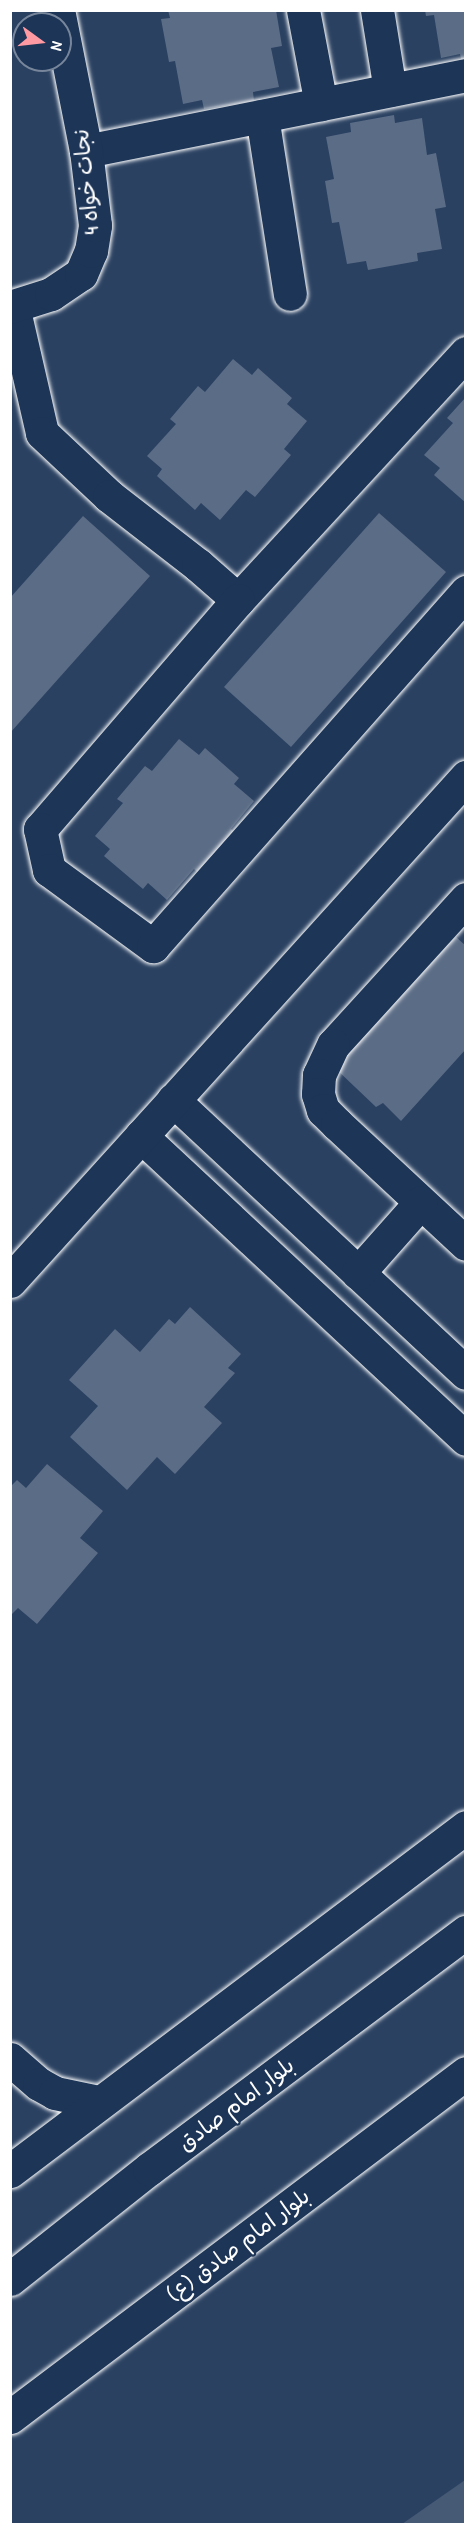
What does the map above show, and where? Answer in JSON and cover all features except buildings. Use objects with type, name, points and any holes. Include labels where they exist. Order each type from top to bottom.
[{"type":"street","name":"نجات خواه 4","points":[[12,306],[51,294],[81,274],[91,251],[95,225],[86,151],[58,10]]},
{"type":"street","points":[[303,10],[321,104]]},
{"type":"street","points":[[377,10],[390,90]]},
{"type":"street","points":[[86,151],[465,75]]},
{"type":"street","points":[[262,116],[290,294]]},
{"type":"street","points":[[12,306],[42,433],[109,496],[198,565],[238,600]]},
{"type":"street","points":[[465,353],[238,600],[40,829],[49,870],[153,946],[465,592]]},
{"type":"street","points":[[10,1281],[465,777]]},
{"type":"street","points":[[465,899],[333,1045],[319,1075],[318,1094],[324,1110],[465,1244]]},
{"type":"street","points":[[173,1100],[465,1373]]},
{"type":"street","points":[[141,1136],[465,1439]]},
{"type":"street","points":[[358,1273],[420,1203]]},
{"type":"street","points":[[10,2171],[98,2102],[465,1827]]},
{"type":"street","name":"بلوار امام صادق","points":[[10,2279],[150,2169],[465,1932]]},
{"type":"street","points":[[10,2059],[39,2084],[55,2093],[98,2102]]},
{"type":"street","name":"بلوار امام صادق (ع)","points":[[10,2417],[465,2073]]},
{"type":"shaded area","points":[[465,2480],[465,2524],[402,2524]]}]
